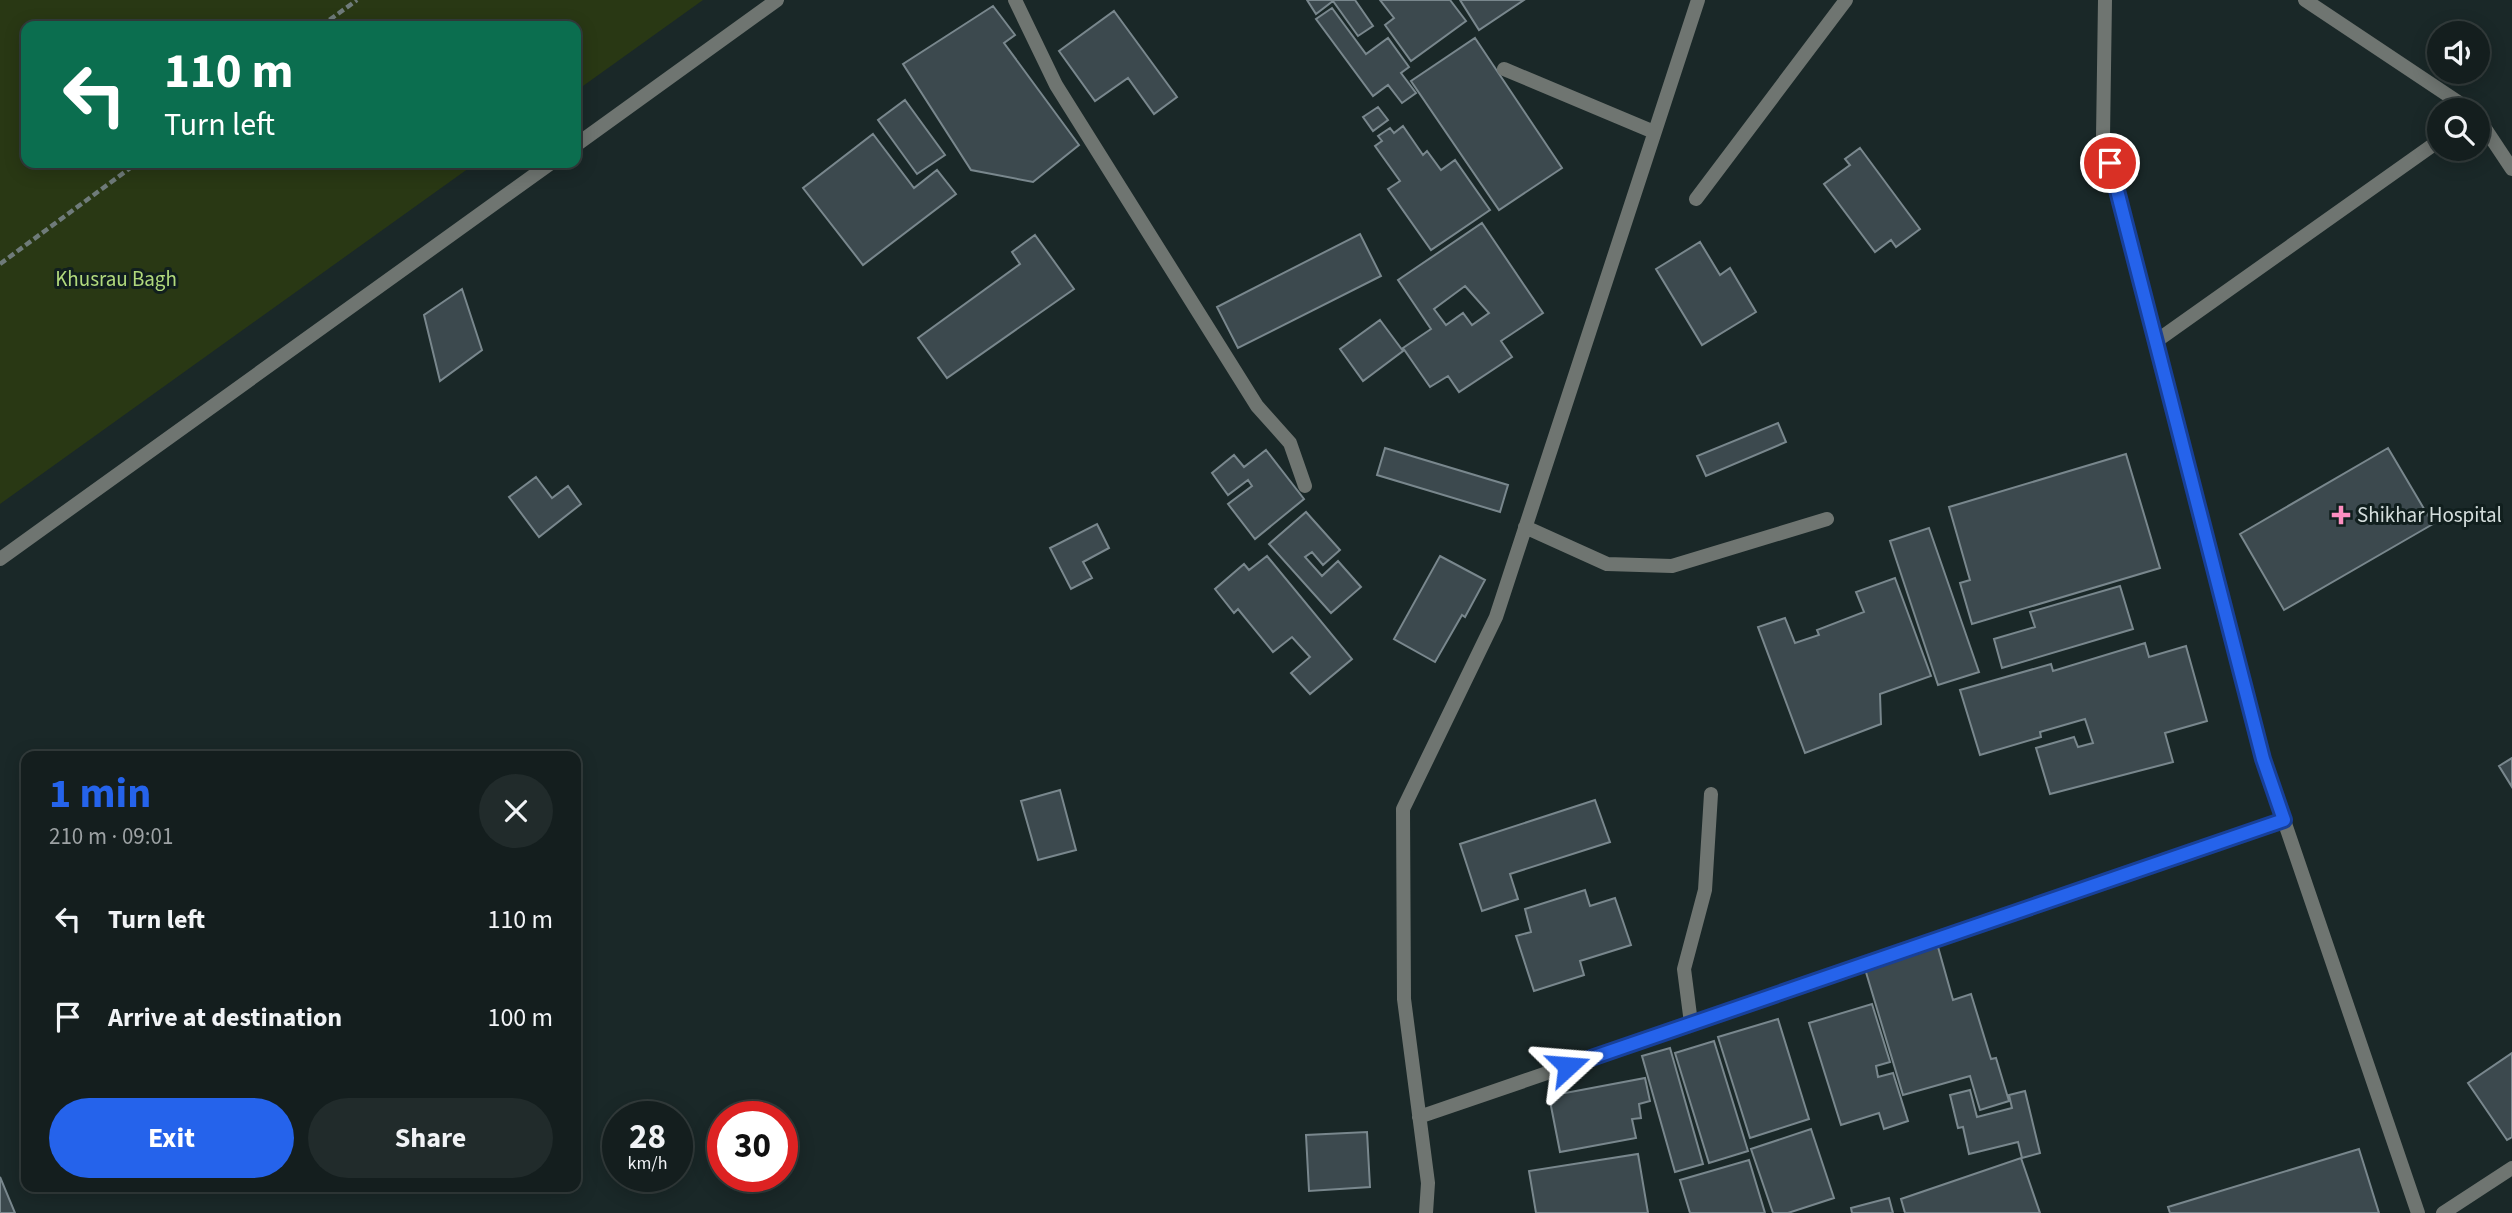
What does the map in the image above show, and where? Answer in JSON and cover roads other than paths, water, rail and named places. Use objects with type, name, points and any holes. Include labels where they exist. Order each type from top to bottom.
[{"type":"street","points":[[581,141],[777,0]]},
{"type":"street","points":[[1015,0],[1056,85],[1257,406],[1290,443],[1305,486]]},
{"type":"street","points":[[1426,1213],[1428,1183],[1404,999],[1403,808],[1496,617],[1698,0]]},
{"type":"street","points":[[1696,199],[1846,0]]},
{"type":"street","points":[[2105,0],[2103,137],[2155,342],[2263,759],[2418,1213]]},
{"type":"street","points":[[2305,0],[2452,98]]},
{"type":"street","points":[[1504,69],[1654,132]]},
{"type":"street","points":[[2490,136],[2512,169]]},
{"type":"street","points":[[2155,342],[2427,149]]},
{"type":"street","points":[[0,559],[544,168]]},
{"type":"street","points":[[1525,527],[1607,564],[1672,566],[1827,519]]},
{"type":"street","points":[[1691,1023],[1684,969],[1705,890],[1711,794]]},
{"type":"street","points":[[1419,1116],[2284,820]]},
{"type":"street","points":[[2443,1213],[2512,1168]]},
{"type":"place","name":"Shikhar Hospital","points":[[2341,515]]},
{"type":"park label","name":"Khusrau Bagh","points":[[116,279]]}]
